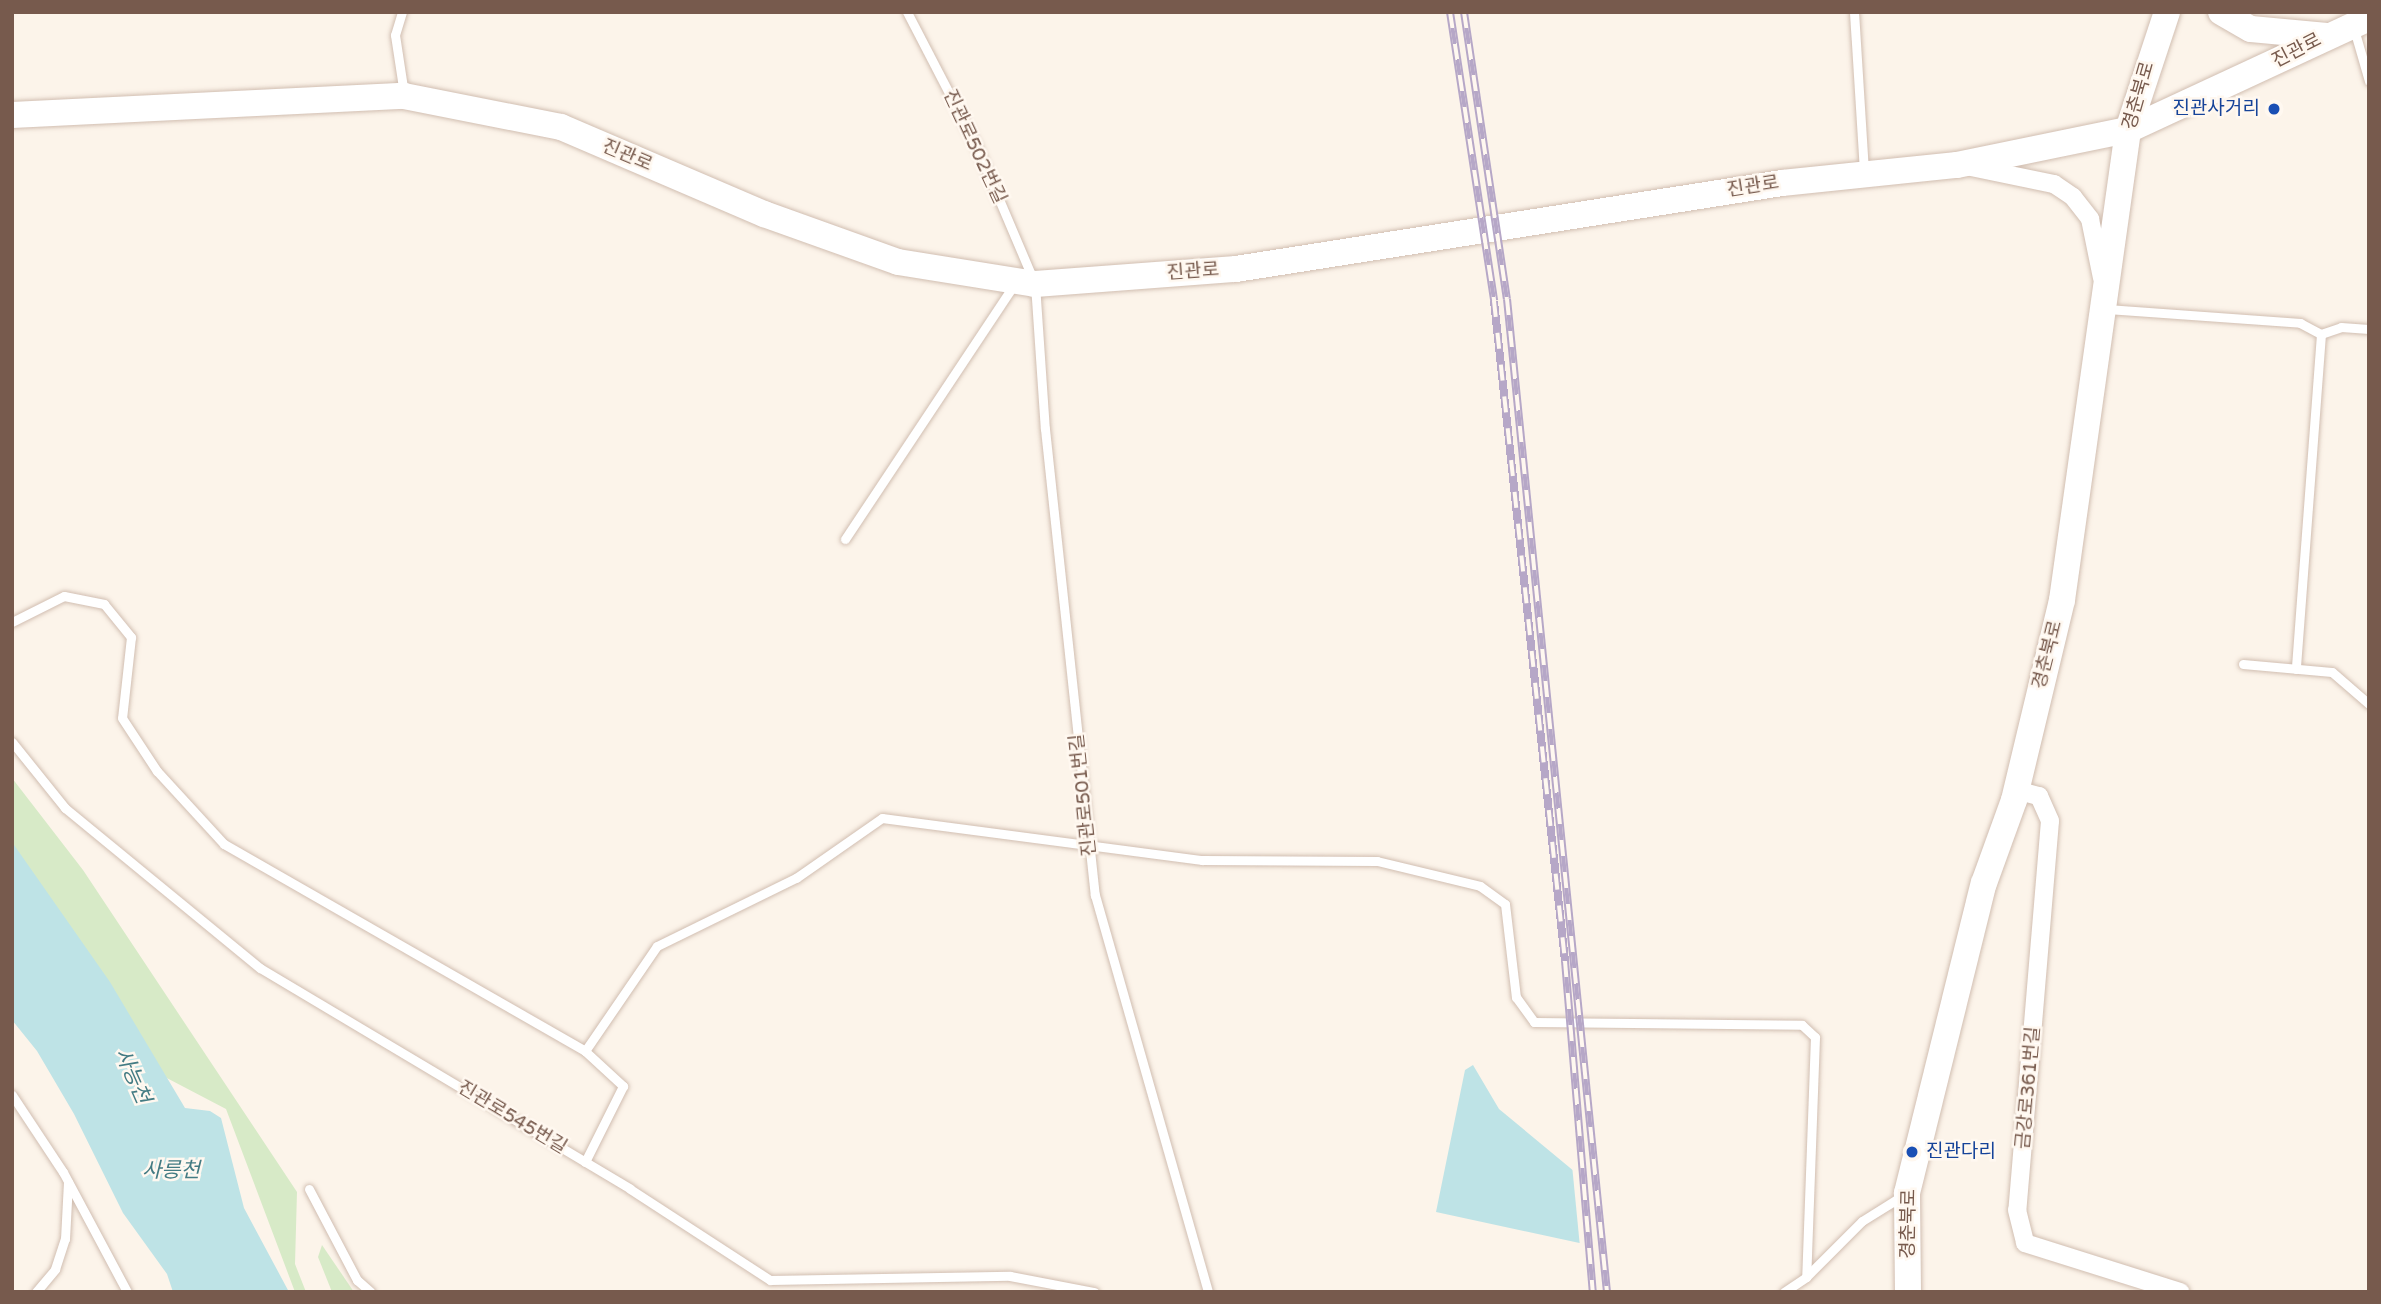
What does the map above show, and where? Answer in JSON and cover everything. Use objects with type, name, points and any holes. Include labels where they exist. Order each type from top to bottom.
[{"type":"street","name":"경춘북로","points":[[1908,1289],[1907,1193],[1984,883],[2016,790],[2062,600],[2128,131],[2167,12]]},
{"type":"street","points":[[2221,12],[2251,29],[2327,36]]},
{"type":"street","name":"진관로","points":[[12,115],[404,96],[561,127],[764,214],[898,262],[1026,283],[1236,269],[1864,172],[1957,165],[2128,131],[2361,22]]},
{"type":"street","points":[[1957,165],[2054,184],[2073,197],[2090,219],[2103,299]]},
{"type":"street","name":"금강로361번길","points":[[2016,790],[2039,796],[2050,821],[2017,1210],[2025,1243],[2180,1292]]},
{"type":"lane","points":[[402,12],[395,35],[404,96]]},
{"type":"lane","name":"진관로502번길","points":[[908,12],[976,145],[1026,283]]},
{"type":"lane","points":[[1854,12],[1864,172]]},
{"type":"lane","points":[[2361,22],[2369,81]]},
{"type":"lane","points":[[845,539],[1026,283]]},
{"type":"lane","name":"진관로501번길","points":[[1026,283],[1045,429],[1095,895],[1208,1292]]},
{"type":"lane","points":[[2103,299],[2300,323],[2321,334],[2342,327],[2369,329]]},
{"type":"lane","points":[[2297,669],[2321,334]]},
{"type":"lane","points":[[12,622],[64,596],[104,604],[131,637],[121,718],[157,771],[224,844],[585,1051],[623,1086],[585,1162]]},
{"type":"lane","points":[[2243,664],[2332,672],[2369,704]]},
{"type":"lane","name":"진관로545번길","points":[[12,742],[65,808],[260,968],[585,1162],[770,1280],[1010,1276],[1094,1292]]},
{"type":"lane","points":[[585,1051],[657,946],[796,877],[882,818],[1202,860],[1377,861],[1480,886],[1505,904],[1516,997],[1534,1022],[1802,1025],[1815,1037],[1806,1277]]},
{"type":"lane","points":[[12,1095],[68,1181],[127,1292]]},
{"type":"lane","points":[[36,1292],[55,1269],[65,1239],[68,1181]]},
{"type":"lane","points":[[309,1189],[357,1280],[371,1292]]},
{"type":"lane","points":[[1784,1292],[1806,1277],[1862,1221],[1907,1193]]},
{"type":"green space","points":[[12,778],[83,870],[297,1192],[295,1264],[306,1292],[295,1292],[226,1109],[12,997]]},
{"type":"green space","points":[[322,1245],[354,1292],[332,1292],[318,1257]]},
{"type":"water","name":"사릉천","points":[[12,842],[110,982],[185,1108],[210,1111],[221,1118],[244,1208],[289,1292],[173,1292],[167,1274],[123,1213],[74,1114],[37,1051],[12,1020]]},
{"type":"water","points":[[1473,1065],[1499,1109],[1604,1196],[1598,1247],[1436,1212],[1465,1070]]},
{"type":"pier","points":[[1572,1165],[1607,1195],[1599,1251],[1580,1247]]},
{"type":"railway","points":[[1450,12],[1494,301],[1565,961],[1593,1292]]},
{"type":"railway","points":[[1464,12],[1507,299],[1607,1292]]},
{"type":"place","name":"진관사거리","points":[[2274,109]]},
{"type":"place","name":"진관다리","points":[[1912,1152]]},
{"type":"water label","name":"사능천","points":[[132,1076]]}]
